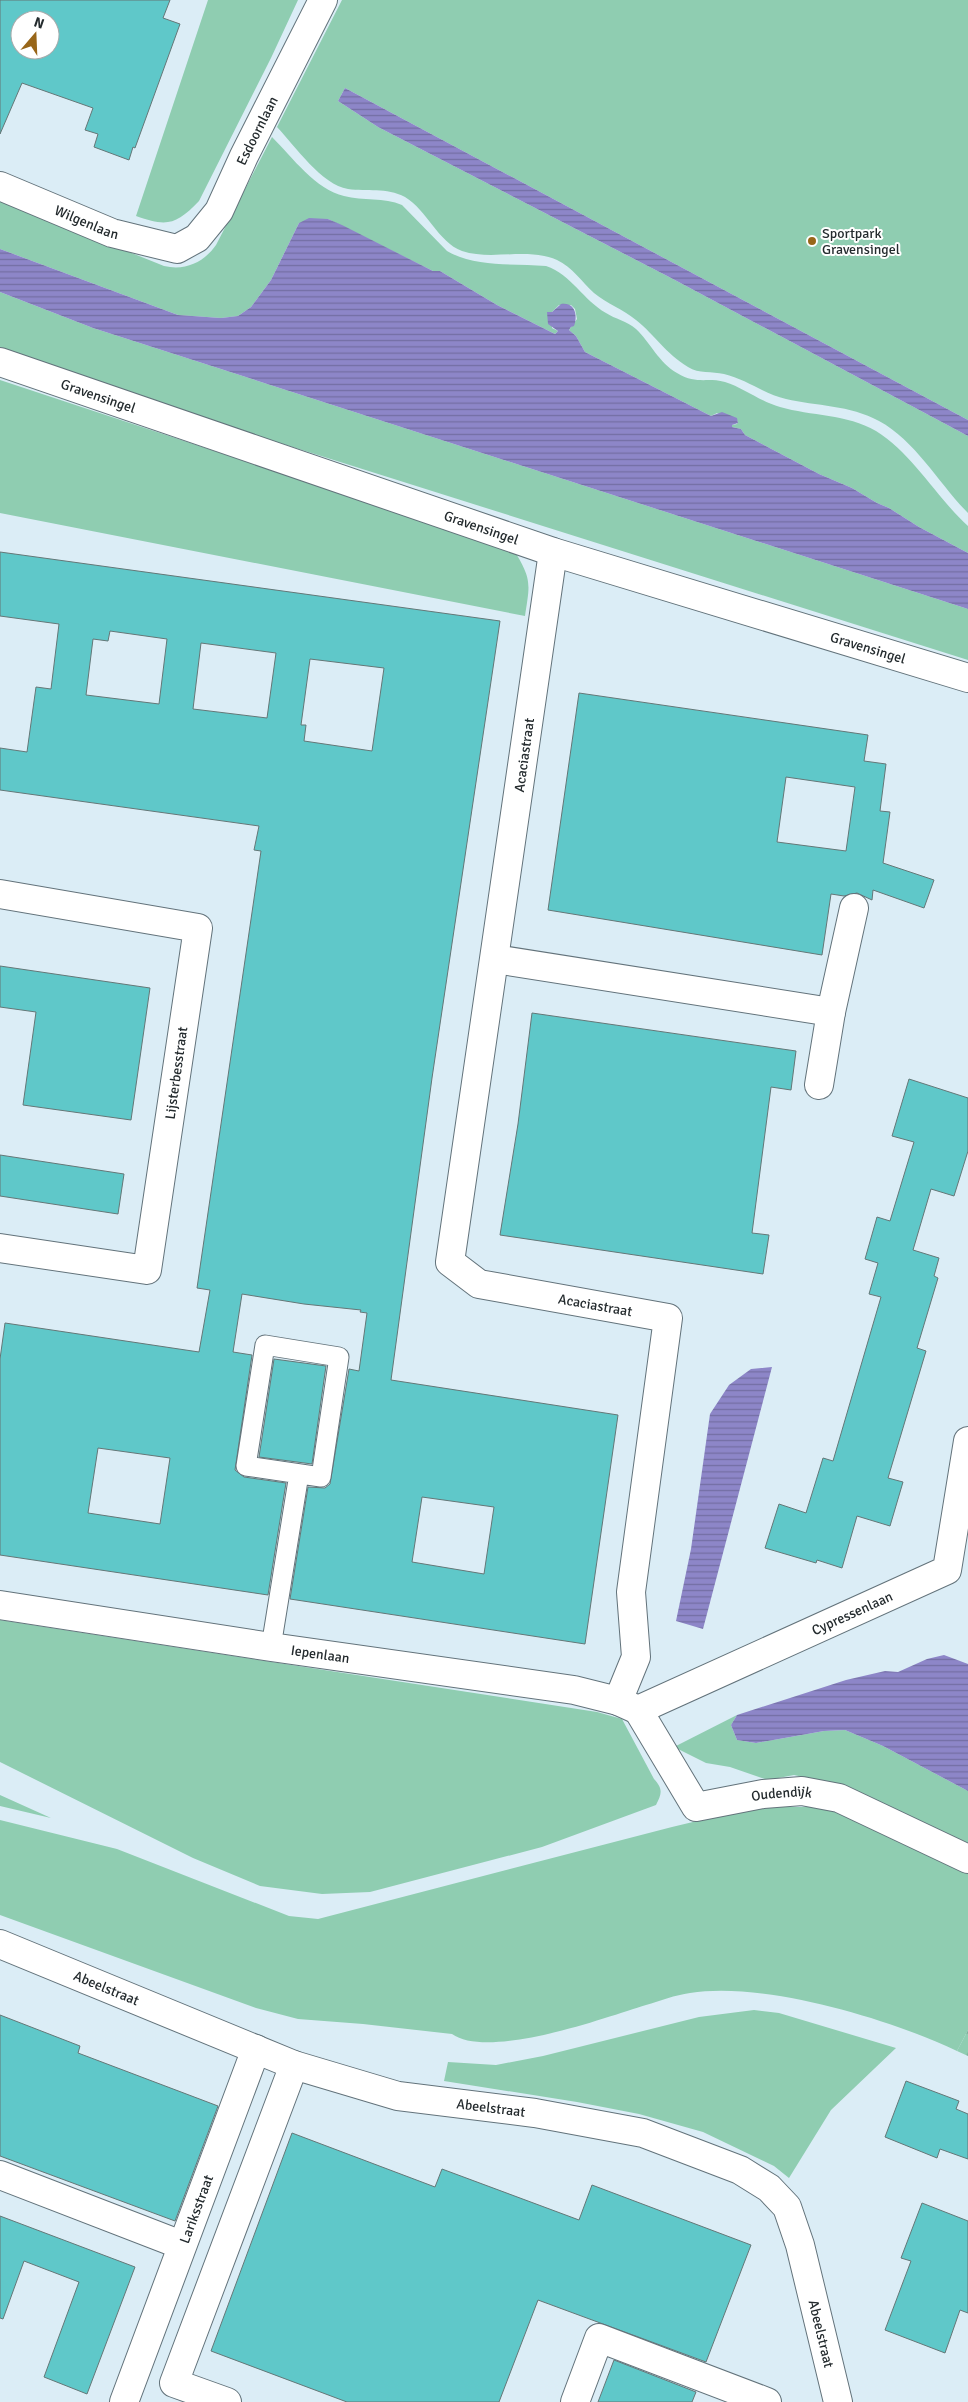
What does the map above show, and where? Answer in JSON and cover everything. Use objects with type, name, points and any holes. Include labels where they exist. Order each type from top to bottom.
[{"type":"street","name":"Esdoornlaan","points":[[177,250],[196,238],[219,211],[244,156],[323,0]]},
{"type":"street","name":"Wilgenlaan","points":[[0,186],[112,233],[177,250]]},
{"type":"street","name":"Gravensingel","points":[[0,362],[553,552],[968,678]]},
{"type":"street","name":"Acaciastraat","points":[[553,552],[450,1262],[479,1284],[668,1318],[631,1592],[636,1657],[628,1705]]},
{"type":"street","name":"Lijsterbesstraat","points":[[0,894],[198,928],[147,1270],[0,1248]]},
{"type":"street","points":[[819,1085],[831,1012],[854,908]]},
{"type":"street","points":[[495,959],[831,1012]]},
{"type":"street","name":"Cypressenlaan","points":[[628,1705],[947,1570],[968,1441]]},
{"type":"street","name":"Iepenlaan","points":[[0,1605],[271,1647],[574,1690],[628,1705]]},
{"type":"street","name":"Oudendijk","points":[[628,1705],[696,1807],[763,1794],[802,1791],[839,1798],[968,1859]]},
{"type":"street","name":"Abeelstraat","points":[[0,1944],[294,2065],[398,2096],[535,2113],[643,2133],[740,2170],[769,2188],[787,2207],[800,2245],[838,2402]]},
{"type":"street","name":"Lariksstraat","points":[[124,2402],[178,2244],[256,2049]]},
{"type":"street","points":[[174,2383],[219,2259],[294,2065]]},
{"type":"street","points":[[0,2175],[219,2259]]},
{"type":"street","points":[[575,2402],[599,2338],[767,2402]]},
{"type":"street","points":[[136,2369],[227,2402]]},
{"type":"lane","points":[[265,1345],[339,1357],[321,1477],[300,1474],[246,1466],[265,1345]]},
{"type":"lane","points":[[271,1647],[300,1474]]},
{"type":"green space","points":[[208,0],[298,0],[199,201],[177,219],[170,222],[156,222],[136,216]]},
{"type":"green space","name":"Sportpark Gravensingel","points":[[342,0],[968,0],[968,420],[345,88],[338,101],[378,127],[673,279],[968,436],[968,513],[916,451],[879,421],[845,409],[778,397],[732,376],[692,369],[673,356],[636,320],[599,297],[572,271],[557,260],[546,256],[522,254],[485,255],[462,251],[446,241],[420,210],[405,197],[384,191],[348,189],[338,186],[319,173],[277,127]]},
{"type":"green space","points":[[272,137],[305,172],[334,193],[344,196],[388,201],[402,205],[447,251],[470,260],[495,264],[546,266],[555,270],[570,281],[598,308],[636,329],[665,364],[684,377],[696,380],[725,382],[773,405],[853,421],[876,431],[901,451],[956,515],[968,526],[968,553],[852,488],[819,474],[745,435],[741,429],[732,427],[738,421],[717,413],[711,416],[585,352],[576,336],[569,330],[577,319],[575,309],[571,305],[559,305],[552,312],[552,328],[558,331],[555,334],[497,305],[440,271],[433,271],[328,219],[299,223],[271,280],[251,307],[238,316],[221,318],[178,315],[0,249],[0,200],[164,266],[180,267],[194,264],[206,256],[216,245]]},
{"type":"green space","points":[[0,292],[93,328],[968,609],[968,660],[264,438],[130,394],[0,347]]},
{"type":"green space","points":[[0,380],[514,550],[527,575],[528,596],[525,616],[0,513]]},
{"type":"green space","points":[[0,1620],[597,1712],[622,1719],[659,1786],[660,1794],[656,1805],[542,1847],[370,1892],[322,1894],[260,1886],[193,1858],[0,1762]]},
{"type":"green space","points":[[737,1715],[731,1725],[737,1740],[756,1743],[824,1731],[845,1730],[883,1746],[968,1791],[968,1848],[816,1780],[794,1775],[768,1780],[730,1767],[706,1763],[674,1747]]},
{"type":"green space","points":[[0,1795],[51,1818],[0,1806]]},
{"type":"green space","points":[[819,1807],[847,1812],[968,1872],[968,2030],[957,2051],[863,2015],[826,2005],[754,1992],[720,1991],[679,1995],[576,2027],[519,2040],[492,2042],[469,2041],[452,2034],[298,2019],[256,2008],[0,1915],[0,1820],[117,1849],[289,1916],[318,1919],[672,1827],[743,1810]]},
{"type":"green space","points":[[754,2010],[779,2013],[896,2048],[831,2110],[789,2178],[774,2166],[703,2132],[639,2114],[444,2081],[448,2062],[496,2065],[543,2056],[699,2017]]},
{"type":"green space","points":[[968,2030],[968,2056],[957,2051]]},
{"type":"shaded area","points":[[345,88],[968,420],[968,436],[673,279],[378,127],[338,101]]},
{"type":"shaded area","points":[[309,218],[328,219],[433,271],[440,271],[497,305],[555,334],[558,331],[548,324],[547,312],[552,312],[561,304],[570,305],[574,310],[576,318],[574,326],[569,330],[576,336],[585,352],[711,416],[722,412],[737,418],[738,423],[732,425],[732,427],[741,429],[745,435],[819,474],[852,488],[968,553],[968,609],[93,328],[0,292],[0,249],[178,315],[221,318],[238,316],[251,307],[271,280],[299,223]]},
{"type":"shaded area","points":[[772,1367],[703,1629],[676,1621],[691,1549],[710,1414],[729,1385],[751,1369]]},
{"type":"shaded area","points":[[944,1655],[968,1664],[968,1791],[883,1746],[845,1730],[824,1731],[756,1743],[737,1740],[731,1725],[737,1715],[846,1680],[885,1671],[898,1672],[927,1659]]},
{"type":"building","points":[[0,0],[170,0],[163,18],[180,24],[129,160],[94,147],[98,134],[85,130],[93,108],[22,83],[0,134]]},
{"type":"building","points":[[0,552],[500,621],[432,1078],[391,1380],[618,1415],[585,1644],[290,1599],[308,1487],[325,1488],[330,1484],[349,1369],[359,1371],[367,1313],[360,1312],[361,1310],[304,1304],[242,1294],[233,1352],[252,1355],[235,1470],[244,1477],[286,1483],[268,1595],[0,1555],[0,1359],[5,1323],[199,1352],[210,1290],[197,1288],[261,851],[254,850],[259,826],[0,790],[0,748],[27,752],[36,687],[51,689],[59,624],[0,616]],"holes":[[[110,631],[167,639],[159,704],[86,695],[93,639],[108,641]],[[201,643],[276,653],[267,718],[193,709]],[[310,659],[384,668],[372,751],[304,741],[306,725],[301,725]],[[98,1448],[170,1458],[160,1524],[88,1513]],[[422,1497],[494,1507],[484,1574],[412,1562]]]},
{"type":"building","points":[[579,693],[868,735],[864,761],[886,764],[880,811],[890,812],[883,863],[934,880],[924,908],[873,890],[872,900],[857,893],[844,896],[831,894],[822,955],[548,910]],"holes":[[[786,777],[855,787],[846,851],[777,842]]]},
{"type":"building","points":[[0,966],[150,988],[131,1120],[23,1105],[36,1012],[0,1007]]},
{"type":"building","points":[[532,1013],[796,1051],[791,1090],[771,1087],[752,1233],[769,1235],[763,1274],[500,1235],[518,1124]]},
{"type":"building","points":[[909,1079],[968,1098],[968,1151],[954,1196],[931,1189],[913,1250],[939,1258],[934,1276],[938,1278],[917,1348],[926,1351],[888,1478],[903,1482],[890,1526],[857,1516],[842,1568],[817,1560],[816,1563],[765,1548],[779,1504],[806,1513],[823,1458],[833,1461],[881,1297],[869,1294],[878,1263],[865,1259],[877,1217],[890,1221],[914,1142],[892,1136]]},
{"type":"building","points":[[0,1155],[124,1174],[118,1214],[0,1196]]},
{"type":"building","points":[[274,1359],[326,1366],[312,1464],[259,1457]]},
{"type":"building","points":[[0,2015],[80,2046],[78,2053],[218,2106],[175,2221],[0,2156]]},
{"type":"building","points":[[906,2081],[959,2101],[956,2109],[968,2114],[968,2159],[940,2149],[937,2158],[885,2137]]},
{"type":"building","points":[[292,2133],[435,2187],[442,2169],[579,2220],[592,2185],[751,2245],[706,2362],[538,2300],[499,2402],[347,2402],[211,2351]]},
{"type":"building","points":[[922,2203],[968,2221],[968,2313],[960,2310],[945,2353],[885,2330],[911,2261],[901,2258]]},
{"type":"building","points":[[0,2216],[135,2267],[87,2394],[44,2377],[79,2282],[24,2261],[3,2319],[0,2318]]},
{"type":"building","points":[[614,2360],[696,2392],[692,2402],[598,2402]]},
{"type":"place","name":"Sportpark Gravensingel","points":[[812,241]]}]
